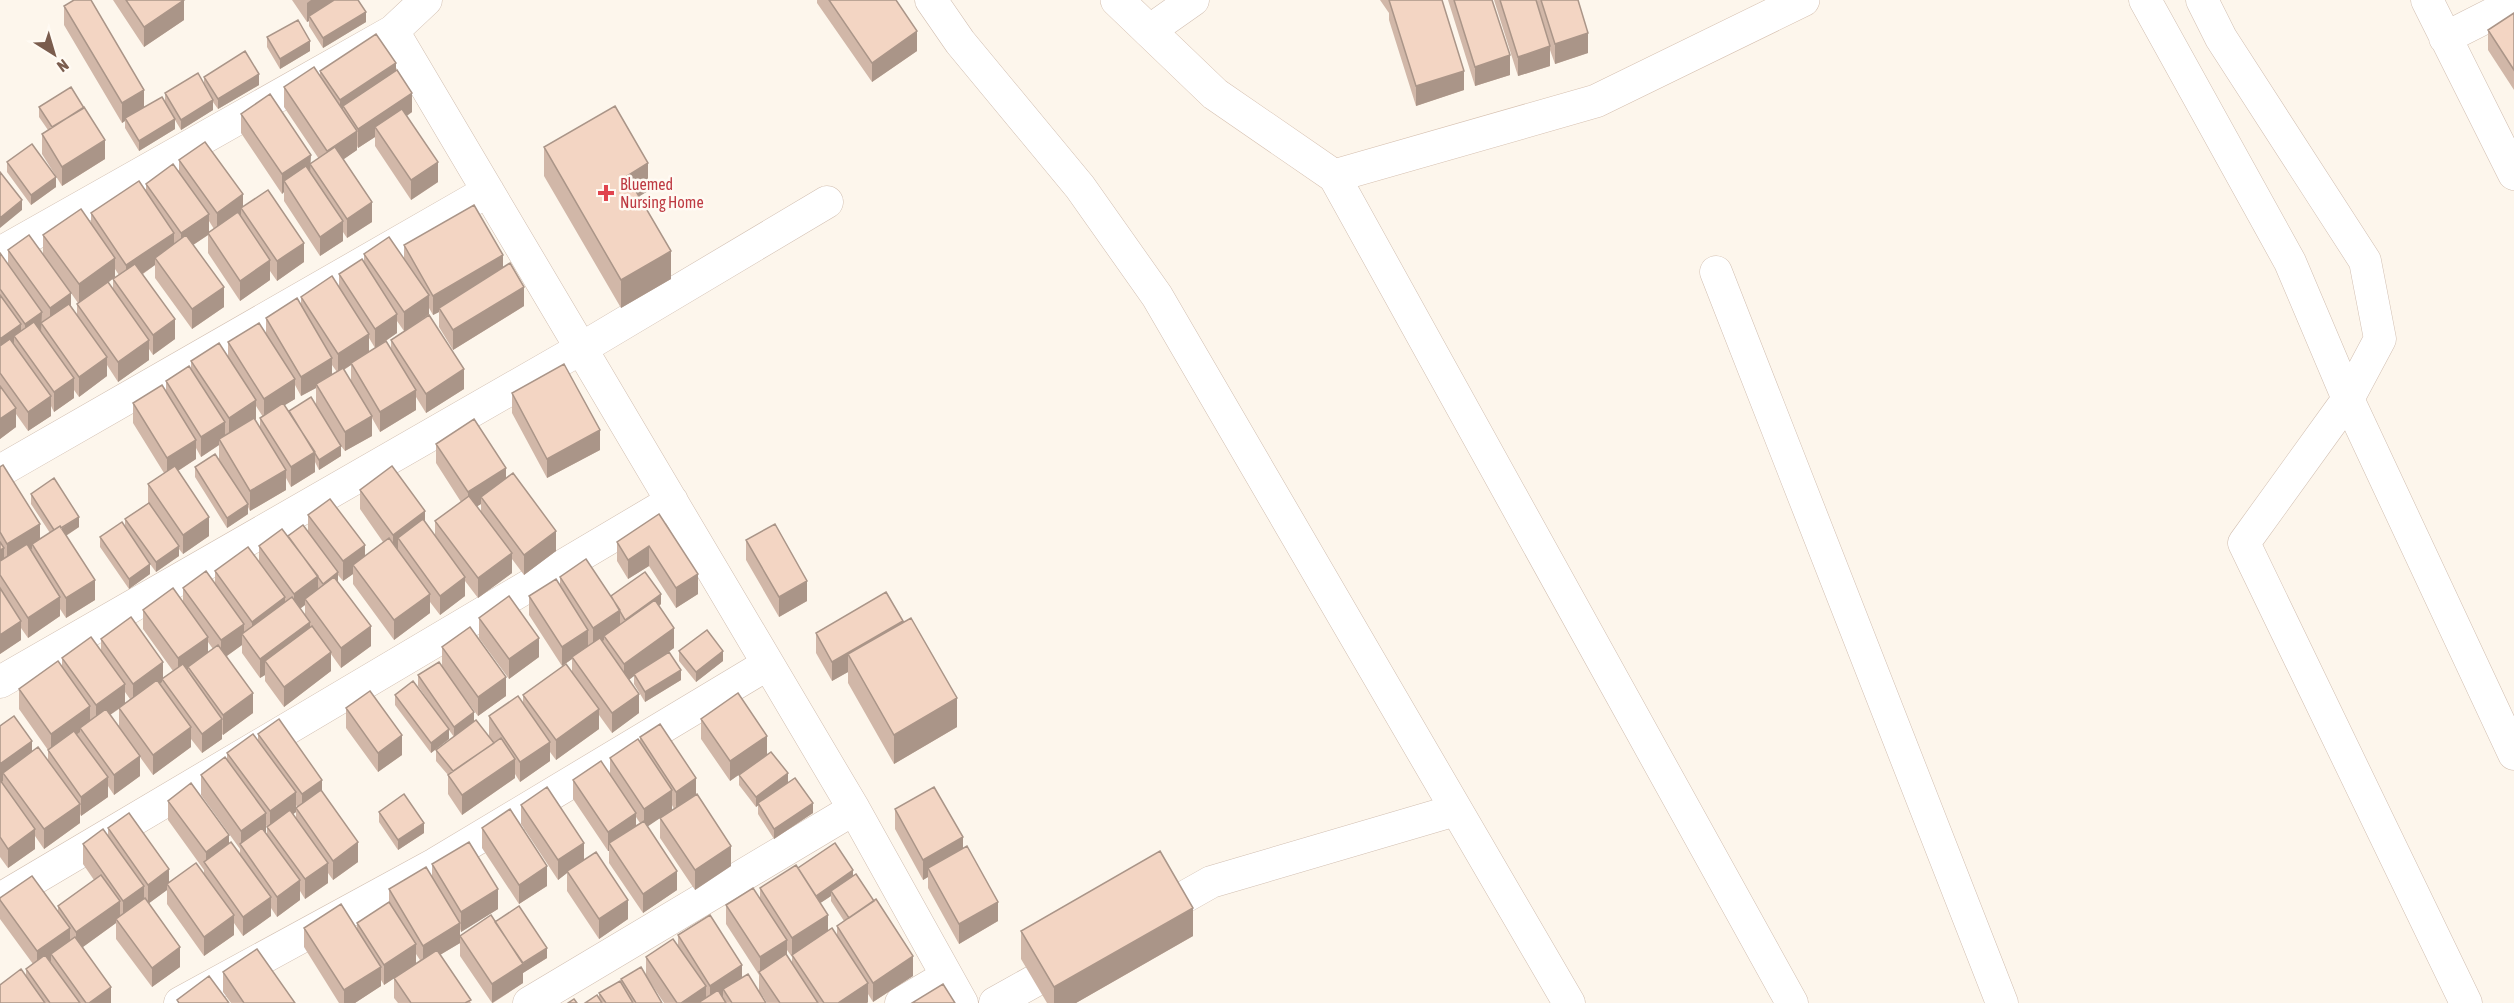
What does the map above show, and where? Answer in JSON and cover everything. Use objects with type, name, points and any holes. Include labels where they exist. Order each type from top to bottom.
[{"type":"street","points":[[0,253],[393,31],[426,0]]},
{"type":"street","points":[[931,0],[960,42],[1080,187],[1157,296],[1569,1003]]},
{"type":"street","points":[[1116,0],[1215,94],[1334,176],[1792,1003]]},
{"type":"street","points":[[1149,32],[1193,0]]},
{"type":"street","points":[[1334,176],[1596,101],[1803,0]]},
{"type":"street","points":[[2145,0],[2289,262],[2348,399],[2514,754]]},
{"type":"street","points":[[2202,0],[2221,38],[2365,261],[2380,339],[2348,399],[2244,543],[2466,1003]]},
{"type":"street","points":[[2427,0],[2514,174]]},
{"type":"street","points":[[2445,38],[2514,3]]},
{"type":"street","points":[[393,31],[854,809],[962,1003]]},
{"type":"street","points":[[0,471],[488,191]]},
{"type":"street","points":[[0,682],[582,348],[827,202]]},
{"type":"street","points":[[1716,272],[2002,1003]]},
{"type":"street","points":[[0,899],[672,501]]},
{"type":"street","points":[[180,1003],[435,864],[768,664]]},
{"type":"street","points":[[529,1003],[854,809]]},
{"type":"street","points":[[1129,928],[1211,882],[1456,810]]},
{"type":"street","points":[[995,1003],[1098,945]]},
{"type":"street","points":[[901,1003],[947,976]]},
{"type":"building","points":[[74,0],[91,0],[144,90],[122,103],[64,6]]},
{"type":"building","points":[[126,0],[184,0],[144,27]]},
{"type":"building","points":[[334,0],[358,0],[366,12],[323,38],[309,16]]},
{"type":"building","points":[[829,0],[896,0],[917,31],[872,63]]},
{"type":"building","points":[[1389,0],[1442,0],[1464,71],[1416,86]]},
{"type":"building","points":[[1454,0],[1492,0],[1510,55],[1475,67]]},
{"type":"building","points":[[1500,0],[1536,0],[1550,46],[1518,57]]},
{"type":"building","points":[[1541,0],[1578,0],[1588,33],[1555,44]]},
{"type":"building","points":[[2514,13],[2514,70],[2488,30]]},
{"type":"building","points":[[298,20],[310,41],[280,59],[267,37]]},
{"type":"building","points":[[376,34],[396,63],[340,100],[320,71]]},
{"type":"building","points":[[245,51],[259,74],[218,99],[204,77]]},
{"type":"building","points":[[314,67],[357,131],[327,151],[284,87]]},
{"type":"building","points":[[397,70],[412,93],[358,129],[343,106]]},
{"type":"building","points":[[198,73],[213,100],[181,120],[165,93]]},
{"type":"building","points":[[71,87],[84,108],[52,127],[39,107]]},
{"type":"building","points":[[270,94],[311,155],[282,174],[241,114]]},
{"type":"building","points":[[162,97],[175,119],[139,141],[125,118]]},
{"type":"building","points":[[615,106],[648,163],[627,176],[671,251],[621,280],[544,147]]},
{"type":"building","points":[[84,107],[105,140],[62,167],[42,134]]},
{"type":"building","points":[[402,109],[438,162],[411,180],[375,127]]},
{"type":"building","points":[[205,142],[243,194],[217,213],[179,160]]},
{"type":"building","points":[[32,144],[56,177],[31,195],[7,162]]},
{"type":"building","points":[[335,147],[372,202],[347,219],[310,164]]},
{"type":"building","points":[[173,164],[209,214],[181,233],[146,184]]},
{"type":"building","points":[[306,166],[343,221],[320,237],[284,181]]},
{"type":"building","points":[[0,172],[22,200],[0,218]]},
{"type":"building","points":[[139,181],[174,233],[126,265],[91,213]]},
{"type":"building","points":[[268,190],[304,243],[277,261],[241,208]]},
{"type":"building","points":[[474,205],[503,255],[433,296],[404,245]]},
{"type":"building","points":[[81,209],[115,258],[79,284],[43,235]]},
{"type":"building","points":[[238,212],[270,260],[240,281],[208,233]]},
{"type":"building","points":[[29,235],[71,293],[50,308],[8,250]]},
{"type":"building","points":[[186,235],[224,287],[192,309],[155,258]]},
{"type":"building","points":[[389,237],[429,295],[404,312],[364,254]]},
{"type":"building","points":[[0,253],[42,312],[25,324],[0,289]]},
{"type":"building","points":[[362,259],[397,314],[375,329],[339,274]]},
{"type":"building","points":[[510,263],[524,287],[453,330],[439,308]]},
{"type":"building","points":[[135,264],[175,319],[153,335],[113,279]]},
{"type":"building","points":[[332,276],[369,334],[338,354],[301,297]]},
{"type":"building","points":[[108,282],[149,340],[118,362],[77,304]]},
{"type":"building","points":[[0,295],[21,324],[0,339]]},
{"type":"building","points":[[297,298],[332,358],[301,377],[266,318]]},
{"type":"building","points":[[69,304],[107,357],[79,377],[41,323]]},
{"type":"building","points":[[429,315],[464,369],[426,394],[391,340]]},
{"type":"building","points":[[34,322],[74,378],[54,392],[14,336]]},
{"type":"building","points":[[259,323],[295,379],[264,399],[228,342]]},
{"type":"building","points":[[10,339],[51,396],[28,412],[0,373],[0,346]]},
{"type":"building","points":[[386,341],[416,390],[380,412],[351,363]]},
{"type":"building","points":[[219,343],[256,400],[229,418],[191,361]]},
{"type":"building","points":[[564,364],[600,430],[547,459],[512,393]]},
{"type":"building","points":[[189,366],[225,422],[201,437],[166,381]]},
{"type":"building","points":[[343,368],[372,416],[345,432],[316,384]]},
{"type":"building","points":[[162,385],[196,440],[167,458],[133,403]]},
{"type":"building","points":[[0,386],[16,408],[0,419]]},
{"type":"building","points":[[311,397],[341,446],[319,460],[289,411]]},
{"type":"building","points":[[283,403],[315,452],[291,467],[260,418]]},
{"type":"building","points":[[254,418],[286,470],[250,491],[219,439]]},
{"type":"building","points":[[474,419],[506,468],[468,492],[436,444]]},
{"type":"building","points":[[215,454],[248,504],[227,518],[195,467]]},
{"type":"building","points":[[3,465],[40,524],[7,544],[0,532],[0,467]]},
{"type":"building","points":[[175,466],[209,517],[183,535],[148,484]]},
{"type":"building","points":[[392,466],[425,511],[393,535],[360,490]]},
{"type":"building","points":[[513,473],[556,531],[524,555],[481,497]]},
{"type":"building","points":[[54,478],[79,517],[54,530],[31,494]]},
{"type":"building","points":[[469,496],[512,553],[478,578],[435,521]]},
{"type":"building","points":[[330,499],[365,545],[343,561],[308,515]]},
{"type":"building","points":[[149,503],[179,546],[156,562],[125,519]]},
{"type":"building","points":[[659,514],[698,574],[676,588],[649,546],[628,560],[617,542]]},
{"type":"building","points":[[423,519],[465,577],[440,596],[398,538]]},
{"type":"building","points":[[122,522],[150,564],[129,579],[100,537]]},
{"type":"building","points":[[775,524],[807,581],[779,597],[746,540]]},
{"type":"building","points":[[303,525],[338,572],[323,584],[288,536]]},
{"type":"building","points":[[60,526],[95,580],[66,598],[32,544]]},
{"type":"building","points":[[282,529],[318,576],[294,594],[259,546]]},
{"type":"building","points":[[389,538],[430,594],[394,620],[353,565]]},
{"type":"building","points":[[27,544],[60,597],[28,618],[0,575],[0,561]]},
{"type":"building","points":[[248,547],[285,597],[252,622],[215,571]]},
{"type":"building","points":[[586,559],[620,610],[593,628],[560,577]]},
{"type":"building","points":[[206,571],[244,624],[221,640],[183,588]]},
{"type":"building","points":[[645,572],[661,594],[625,620],[611,596]]},
{"type":"building","points":[[334,577],[371,626],[341,648],[305,599]]},
{"type":"building","points":[[556,579],[588,630],[562,647],[529,596]]},
{"type":"building","points":[[0,588],[21,621],[0,635]]},
{"type":"building","points":[[173,588],[208,637],[178,658],[143,610]]},
{"type":"building","points":[[886,592],[903,621],[832,662],[816,633]]},
{"type":"building","points":[[509,596],[539,638],[509,659],[479,618]]},
{"type":"building","points":[[292,597],[310,622],[260,659],[242,634]]},
{"type":"building","points":[[655,600],[674,628],[624,664],[604,636]]},
{"type":"building","points":[[131,617],[163,662],[133,684],[101,639]]},
{"type":"building","points":[[911,618],[957,698],[894,735],[848,654]]},
{"type":"building","points":[[312,626],[331,652],[284,687],[265,661]]},
{"type":"building","points":[[470,627],[506,677],[478,697],[442,647]]},
{"type":"building","points":[[707,630],[723,651],[696,672],[679,651]]},
{"type":"building","points":[[91,637],[125,684],[96,705],[62,658]]},
{"type":"building","points":[[600,638],[639,694],[612,713],[572,657]]},
{"type":"building","points":[[218,645],[253,693],[223,715],[188,667]]},
{"type":"building","points":[[669,652],[681,670],[645,692],[634,674]]},
{"type":"building","points":[[58,661],[90,706],[51,734],[19,689]]},
{"type":"building","points":[[439,662],[474,712],[454,727],[418,675]]},
{"type":"building","points":[[183,664],[222,719],[202,734],[162,679]]},
{"type":"building","points":[[566,664],[599,709],[556,740],[523,695]]},
{"type":"building","points":[[157,680],[191,727],[153,755],[119,708]]},
{"type":"building","points":[[413,681],[449,729],[431,743],[395,695]]},
{"type":"building","points":[[370,691],[402,735],[378,753],[346,708]]},
{"type":"building","points":[[738,693],[767,736],[730,761],[701,719]]},
{"type":"building","points":[[518,696],[550,742],[520,762],[489,716]]},
{"type":"building","points":[[106,709],[140,756],[114,775],[80,728]]},
{"type":"building","points":[[14,716],[32,741],[0,764],[0,726]]},
{"type":"building","points":[[279,719],[322,780],[302,794],[258,734]]},
{"type":"building","points":[[476,720],[494,743],[453,771],[436,750]]},
{"type":"building","points":[[660,724],[696,778],[676,792],[640,737]]},
{"type":"building","points":[[74,731],[108,777],[81,797],[48,750]]},
{"type":"building","points":[[253,734],[296,792],[270,811],[227,753]]},
{"type":"building","points":[[501,738],[515,759],[462,795],[448,775]]},
{"type":"building","points":[[638,739],[672,790],[644,809],[610,758]]},
{"type":"building","points":[[38,747],[80,804],[44,829],[3,773]]},
{"type":"building","points":[[771,752],[788,773],[756,797],[739,775]]},
{"type":"building","points":[[225,757],[266,813],[241,831],[201,775]]},
{"type":"building","points":[[601,761],[636,813],[608,832],[573,780]]},
{"type":"building","points":[[795,778],[813,803],[774,829],[758,803]]},
{"type":"building","points":[[0,780],[35,829],[8,849],[0,837]]},
{"type":"building","points":[[191,783],[229,835],[206,852],[168,801]]},
{"type":"building","points":[[547,787],[584,843],[558,860],[521,805]]},
{"type":"building","points":[[934,787],[963,837],[923,860],[895,809]]},
{"type":"building","points":[[321,790],[358,842],[333,861],[296,808]]},
{"type":"building","points":[[404,794],[424,823],[398,840],[379,812]]},
{"type":"building","points":[[697,794],[731,846],[695,870],[660,818]]},
{"type":"building","points":[[510,809],[547,866],[519,885],[482,828]]},
{"type":"building","points":[[290,810],[328,863],[305,879],[267,827]]},
{"type":"building","points":[[129,813],[169,869],[148,885],[108,828]]},
{"type":"building","points":[[644,821],[677,871],[643,894],[609,843]]},
{"type":"building","points":[[262,828],[300,880],[277,897],[240,844]]},
{"type":"building","points":[[103,829],[144,886],[123,901],[83,844]]},
{"type":"building","points":[[231,842],[271,897],[243,917],[204,862]]},
{"type":"building","points":[[469,842],[498,889],[461,912],[432,864]]},
{"type":"building","points":[[835,843],[853,870],[816,896],[798,868]]},
{"type":"building","points":[[967,846],[998,902],[959,924],[928,868]]},
{"type":"building","points":[[1160,851],[1193,908],[1054,987],[1021,931]]},
{"type":"building","points":[[596,852],[628,900],[599,919],[567,871]]},
{"type":"building","points":[[196,863],[234,915],[204,937],[167,884]]},
{"type":"building","points":[[796,865],[828,915],[792,938],[760,888]]},
{"type":"building","points":[[426,867],[460,923],[423,946],[389,889]]},
{"type":"building","points":[[856,874],[874,901],[849,918],[831,891]]},
{"type":"building","points":[[101,875],[120,901],[76,932],[58,906]]},
{"type":"building","points":[[32,876],[70,928],[37,951],[0,900]]},
{"type":"building","points":[[753,888],[787,940],[760,957],[726,905]]},
{"type":"building","points":[[145,898],[180,947],[152,968],[116,919]]},
{"type":"building","points":[[876,899],[913,956],[873,983],[837,926]]},
{"type":"building","points":[[389,902],[416,944],[384,965],[357,923]]},
{"type":"building","points":[[341,904],[381,967],[344,990],[304,928]]},
{"type":"building","points":[[519,906],[547,948],[523,963],[495,922]]},
{"type":"building","points":[[491,915],[523,964],[492,984],[460,936]]},
{"type":"building","points":[[710,915],[742,965],[710,986],[678,935]]},
{"type":"building","points":[[832,928],[868,983],[838,1003],[824,1003],[792,955]]},
{"type":"building","points":[[75,937],[111,987],[89,1003],[86,1003],[51,954]]},
{"type":"building","points":[[673,939],[706,986],[681,1003],[677,1003],[646,957]]},
{"type":"building","points":[[257,949],[295,1003],[244,1003],[223,972]]},
{"type":"building","points":[[437,950],[471,1000],[465,1003],[411,1003],[394,978]]},
{"type":"building","points":[[786,954],[818,1003],[780,1003],[759,972]]},
{"type":"building","points":[[45,955],[80,1003],[50,1003],[26,969]]},
{"type":"building","points":[[641,967],[662,1003],[636,1003],[621,979]]},
{"type":"building","points":[[21,969],[45,1003],[0,1003],[0,985]]},
{"type":"building","points":[[748,974],[766,1003],[732,1003],[723,989]]},
{"type":"building","points":[[209,976],[229,1003],[179,1003],[177,1000]]},
{"type":"building","points":[[620,981],[633,1003],[606,1003],[599,993]]},
{"type":"building","points":[[943,984],[955,1003],[912,1003]]},
{"type":"building","points":[[718,990],[726,1003],[698,1003]]},
{"type":"building","points":[[597,995],[602,1003],[585,1003]]},
{"type":"place","name":"Bluemed Nursing Home","points":[[606,193]]}]
